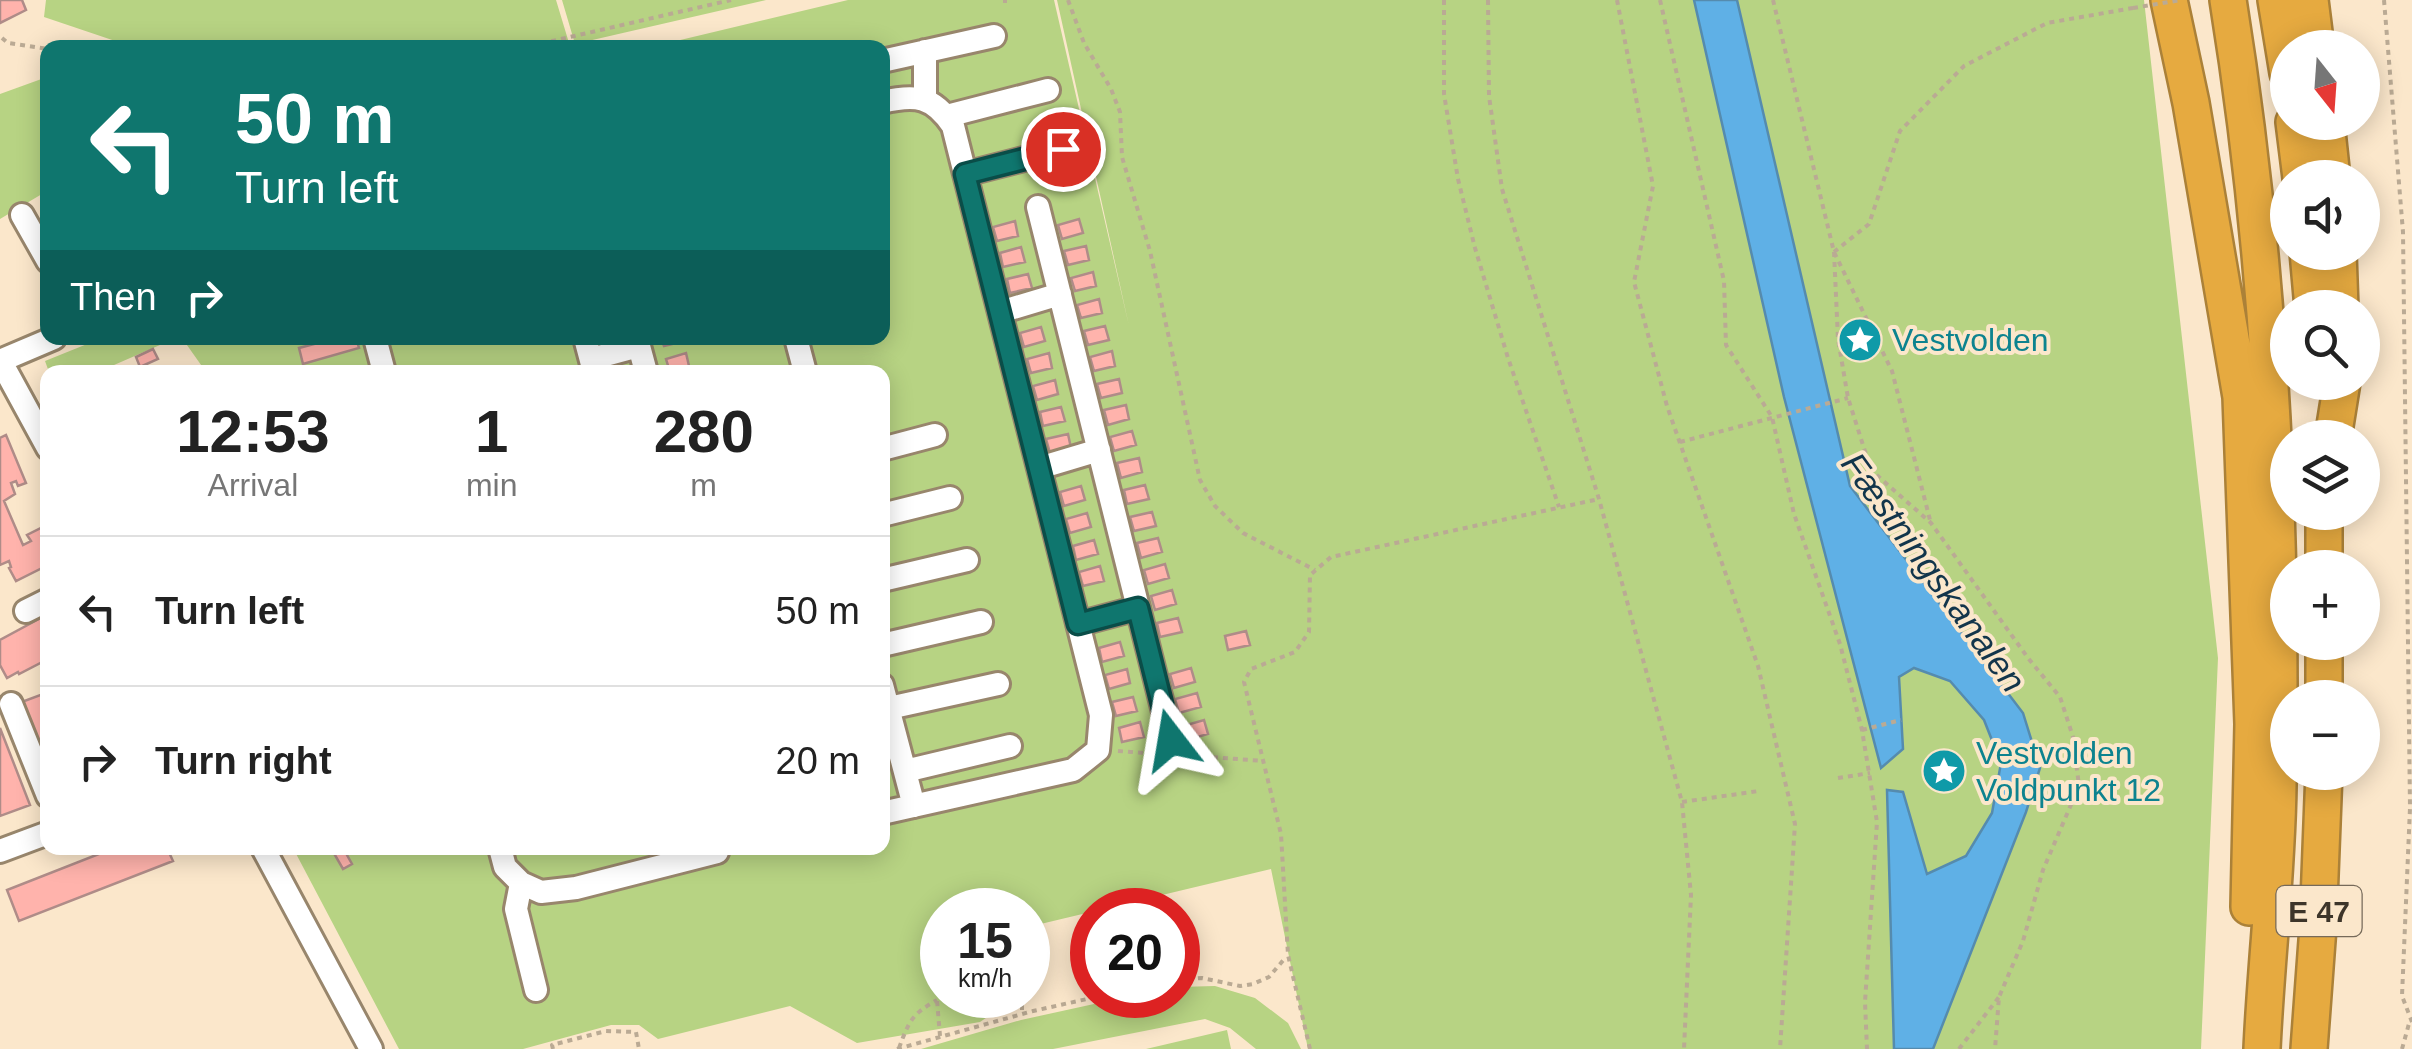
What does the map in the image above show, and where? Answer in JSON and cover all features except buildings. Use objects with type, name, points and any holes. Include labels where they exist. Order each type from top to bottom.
[{"type":"highway","points":[[2169,0],[2192,103],[2241,397],[2253,724],[2249,916],[2263,1039]]},
{"type":"highway","name":"E 47","points":[[2228,0],[2245,106],[2269,343],[2277,490],[2278,788],[2263,1039]]},
{"type":"highway","points":[[2276,0],[2281,30]]},
{"type":"highway","points":[[2310,0],[2314,30]]},
{"type":"highway","name":"E 47","points":[[2309,1049],[2323,790]]},
{"type":"street","points":[[890,59],[994,36]]},
{"type":"street","points":[[925,51],[925,100]]},
{"type":"street","points":[[946,116],[1048,90]]},
{"type":"street","points":[[890,100],[904,97],[925,100],[938,106],[953,126],[1101,715],[1098,750],[1073,770],[890,812]]},
{"type":"street","points":[[965,174],[1063,149]]},
{"type":"street","points":[[1038,207],[1171,740]]},
{"type":"street","points":[[22,216],[40,248]]},
{"type":"street","points":[[1000,312],[1060,294]]},
{"type":"street","points":[[40,344],[0,360],[7,388],[40,436]]},
{"type":"street","points":[[590,356],[628,345]]},
{"type":"street","points":[[890,446],[935,435]]},
{"type":"street","points":[[1039,468],[1099,450]]},
{"type":"street","points":[[890,513],[950,498]]},
{"type":"street","points":[[890,578],[967,560]]},
{"type":"street","points":[[26,611],[40,604]]},
{"type":"street","points":[[1078,624],[1138,608]]},
{"type":"street","points":[[890,643],[981,622]]},
{"type":"street","points":[[890,695],[998,684]]},
{"type":"street","points":[[12,704],[40,776]]},
{"type":"street","points":[[890,725],[897,767],[914,806]]},
{"type":"street","points":[[897,767],[1010,746]]},
{"type":"street","points":[[0,851],[40,836]]},
{"type":"street","points":[[267,855],[370,1049]]},
{"type":"street","points":[[502,855],[505,867],[521,883],[542,892],[576,888],[700,855]]},
{"type":"street","points":[[521,883],[516,910],[536,990]]},
{"type":"path","points":[[557,40],[732,0]]},
{"type":"path","points":[[1068,0],[1084,44],[1120,112],[1122,156],[1150,251],[1200,480],[1215,506],[1242,533],[1316,570]]},
{"type":"path","points":[[1444,0],[1444,94],[1458,179],[1474,248],[1508,358],[1560,507]]},
{"type":"path","points":[[1488,0],[1489,96],[1502,189],[1599,498],[1682,802],[1691,895],[1684,1049]]},
{"type":"path","points":[[1617,0],[1653,186],[1634,282],[1667,406],[1758,666],[1795,824],[1780,1049]]},
{"type":"path","points":[[1660,0],[1724,281],[1726,344],[1772,418],[1794,514],[1840,644],[1862,730],[1877,822],[1864,1002],[1867,1049]]},
{"type":"path","points":[[1773,0],[1834,252],[1838,339],[1848,398],[1871,470],[1931,523],[2060,697],[2073,737],[2079,786],[2043,870],[2023,940],[2000,997],[1959,1049]]},
{"type":"path","points":[[1834,252],[1868,224],[1900,131],[1964,66],[2047,23],[2181,0]]},
{"type":"path","points":[[2384,0],[2404,232],[2410,808],[2402,996],[2411,1021],[2402,1049]]},
{"type":"path","points":[[2,38],[8,43],[40,48]]},
{"type":"path","points":[[1834,252],[1892,372],[1931,523]]},
{"type":"path","points":[[1680,442],[1848,398]]},
{"type":"path","points":[[1310,1049],[1288,955],[1281,834],[1244,682],[1251,669],[1295,652],[1308,632],[1310,575],[1330,557],[1599,498]]},
{"type":"path","points":[[1862,730],[1901,720]]},
{"type":"path","points":[[1838,778],[1870,774]]},
{"type":"path","points":[[1682,802],[1759,791]]},
{"type":"path","points":[[1200,978],[1240,986],[1253,984],[1269,977],[1288,955]]},
{"type":"path","points":[[1995,1049],[2000,997]]},
{"type":"path","points":[[898,1049],[908,1022],[920,1010]]},
{"type":"path","points":[[938,1018],[940,1036]]},
{"type":"path","points":[[898,1049],[1007,1018]]},
{"type":"path","points":[[553,1049],[552,1045],[606,1031],[636,1032],[639,1049]]},
{"type":"green space","points":[[46,0],[556,0],[568,40],[112,40],[44,17]]},
{"type":"green space","points":[[562,0],[766,0],[592,40],[574,40]]},
{"type":"green space","points":[[848,0],[1054,0],[1129,326],[1057,0],[2144,0],[2218,658],[2201,1049],[1308,1049],[1271,869],[1191,888],[1070,888],[1070,917],[1050,922],[1050,888],[920,888],[920,1018],[986,1018],[980,1022],[857,1043],[790,1006],[658,1039],[639,1025],[611,1025],[523,1049],[399,1049],[297,855],[890,855],[890,365],[201,365],[187,345],[890,345],[890,40],[680,40]]},
{"type":"green space","points":[[40,80],[40,195],[0,219],[0,94]]},
{"type":"green space","points":[[85,345],[160,345],[114,365],[46,365],[45,361]]},
{"type":"green space","points":[[1200,986],[1215,986],[1255,998],[1288,1023],[1301,1049],[1256,1049],[1230,1028],[1205,1019],[1053,1049],[921,1049],[1021,1020],[1050,1018],[1050,1014],[1070,1009],[1070,1018],[1200,1018]]},
{"type":"green space","points":[[1227,1030],[1231,1049],[1146,1049]]},
{"type":"water","points":[[1694,0],[1737,0],[1850,486],[2023,713],[2040,768],[1933,1049],[1894,1049],[1887,790],[1903,792],[1927,874],[1966,856],[1992,813],[2001,763],[1984,720],[1950,681],[1914,668],[1899,677],[1903,749],[1881,768],[1784,397]]},
{"type":"place","name":"Vestvolden","points":[[1860,340]]},
{"type":"place","name":"Vestvolden Voldpunkt 12","points":[[1944,771]]},
{"type":"route","points":[[1063,149],[965,174],[1078,624],[1138,608],[1171,740]]},
{"type":"water label","name":"Fæstningskanalen","points":[[1934,572]]}]
